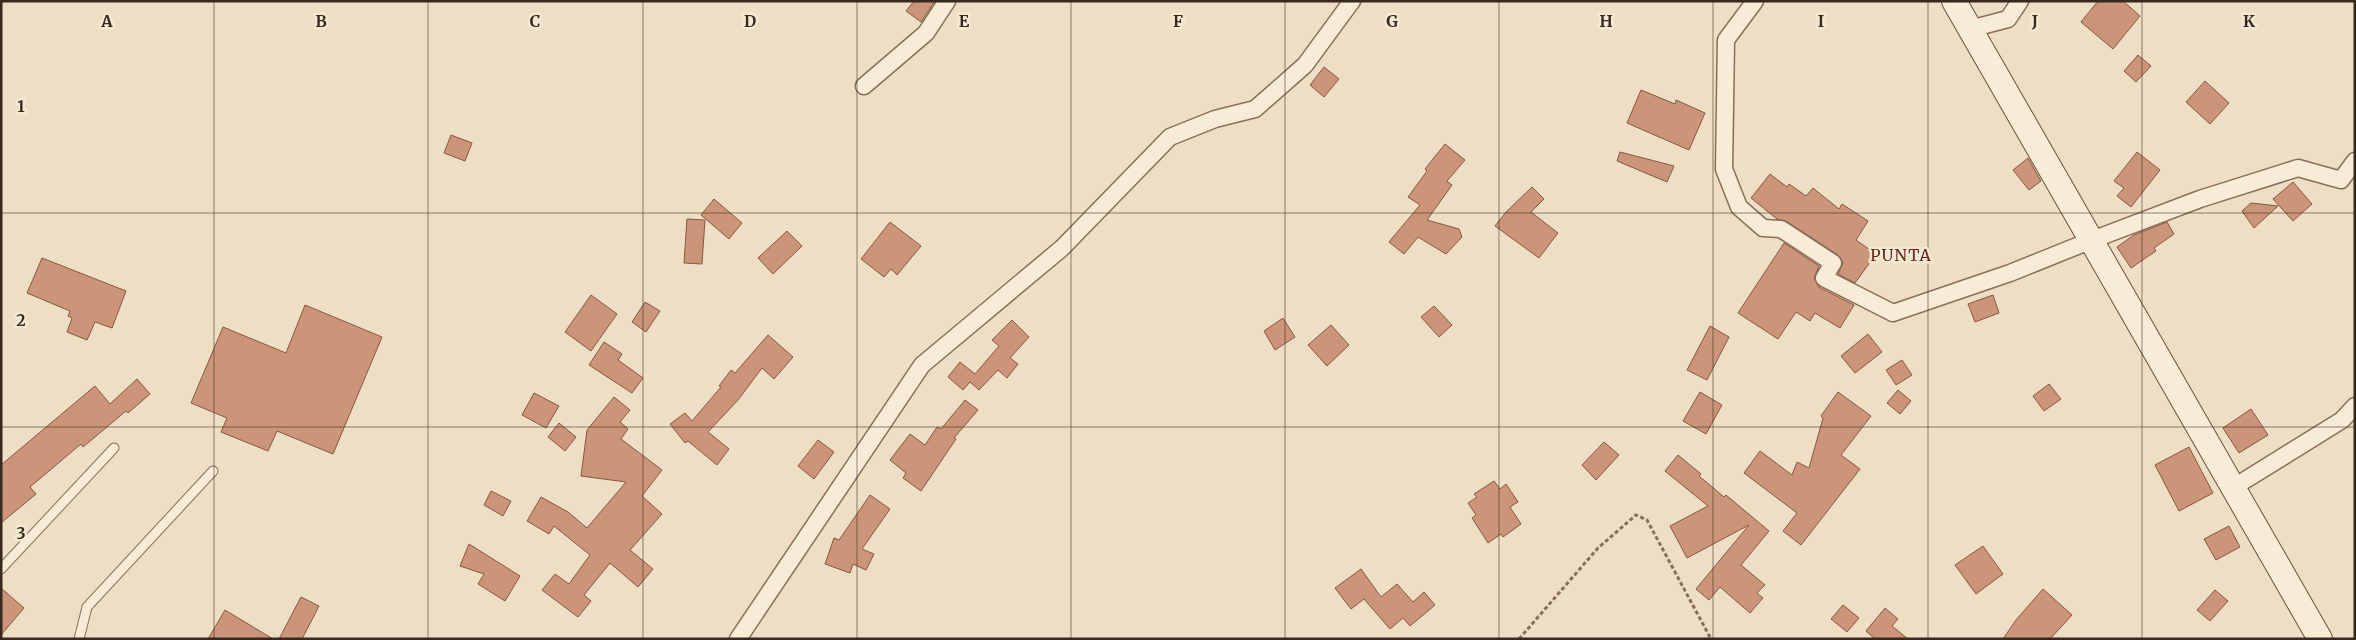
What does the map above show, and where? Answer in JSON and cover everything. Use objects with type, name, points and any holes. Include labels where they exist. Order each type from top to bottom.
[{"type":"street","points":[[864,86],[926,33],[947,1]]},
{"type":"street","points":[[738,639],[922,365],[1062,248],[1170,138],[1216,119],[1255,109],[1306,65],[1352,1]]},
{"type":"street","points":[[1756,1],[1726,40],[1724,169],[1739,207],[1763,228],[1781,229],[1833,263],[1824,278],[1893,313],[2010,273],[2200,199],[2298,168],[2341,180],[2355,161]]},
{"type":"street","points":[[1954,1],[2320,639]]},
{"type":"street","points":[[1970,29],[2008,19],[2020,1]]},
{"type":"street","points":[[2234,487],[2342,420],[2355,406]]},
{"type":"lane","points":[[1,569],[114,448]]},
{"type":"lane","points":[[80,639],[87,606],[213,470]]},
{"type":"path","points":[[1519,639],[1598,548],[1636,515],[1647,520],[1711,639]]},
{"type":"building","points":[[914,1],[935,1],[921,22],[906,11]]},
{"type":"building","points":[[2098,1],[2123,1],[2140,16],[2113,49],[2081,22]]},
{"type":"building","points":[[2138,55],[2151,66],[2136,82],[2124,71]]},
{"type":"building","points":[[1324,67],[1339,79],[1324,97],[1310,85]]},
{"type":"building","points":[[2205,81],[2229,103],[2210,124],[2186,102]]},
{"type":"building","points":[[1641,90],[1675,104],[1676,100],[1705,113],[1689,150],[1627,123]]},
{"type":"building","points":[[451,135],[472,143],[465,161],[444,153]]},
{"type":"building","points":[[1445,144],[1465,160],[1447,181],[1452,185],[1427,220],[1459,229],[1462,237],[1446,254],[1418,237],[1404,254],[1389,242],[1420,205],[1408,197],[1427,171],[1425,169]]},
{"type":"building","points":[[1620,152],[1674,166],[1667,182],[1617,161]]},
{"type":"building","points":[[2137,152],[2160,170],[2131,207],[2117,196],[2124,188],[2114,181]]},
{"type":"building","points":[[2028,158],[2041,181],[2029,190],[2013,170]]},
{"type":"building","points":[[1770,174],[1787,187],[1789,184],[1806,196],[1813,188],[1839,209],[1842,204],[1868,221],[1856,240],[1876,254],[1855,283],[1838,274],[1843,263],[1838,255],[1786,221],[1777,219],[1751,198]]},
{"type":"building","points":[[2293,182],[2312,204],[2293,221],[2273,199]]},
{"type":"building","points":[[1532,187],[1544,199],[1531,212],[1558,233],[1539,258],[1495,226],[1506,212]]},
{"type":"building","points":[[714,199],[742,223],[729,239],[701,215]]},
{"type":"building","points":[[2251,203],[2278,206],[2254,228],[2242,211]]},
{"type":"building","points":[[687,219],[705,220],[702,264],[684,263]]},
{"type":"building","points":[[890,222],[921,246],[897,275],[891,269],[884,277],[861,259]]},
{"type":"building","points":[[2167,222],[2174,234],[2154,248],[2156,251],[2131,268],[2117,247],[2134,235]]},
{"type":"building","points":[[787,231],[802,246],[773,274],[758,258]]},
{"type":"building","points":[[1784,243],[1819,266],[1814,278],[1819,287],[1854,305],[1840,328],[1815,313],[1810,321],[1796,312],[1778,339],[1738,313]]},
{"type":"building","points":[[42,258],[126,291],[112,328],[95,322],[87,340],[67,332],[72,318],[68,316],[70,311],[27,293]]},
{"type":"building","points":[[591,295],[617,314],[591,351],[565,332]]},
{"type":"building","points":[[1993,295],[1999,313],[1975,322],[1968,304]]},
{"type":"building","points":[[645,302],[660,311],[646,332],[632,322]]},
{"type":"building","points":[[305,305],[382,337],[333,454],[277,431],[268,451],[221,432],[227,418],[191,403],[223,327],[286,353]]},
{"type":"building","points":[[1434,306],[1452,325],[1439,337],[1421,317]]},
{"type":"building","points":[[1283,318],[1295,337],[1275,350],[1264,331]]},
{"type":"building","points":[[1012,320],[1029,337],[1010,358],[1018,364],[1007,378],[998,370],[979,390],[970,382],[963,390],[948,377],[960,362],[975,374],[999,346],[992,340]]},
{"type":"building","points":[[1331,325],[1349,345],[1327,366],[1308,345]]},
{"type":"building","points":[[1710,326],[1729,337],[1707,380],[1687,370]]},
{"type":"building","points":[[1868,334],[1882,352],[1855,373],[1841,356]]},
{"type":"building","points":[[768,335],[793,357],[774,379],[762,368],[738,400],[708,432],[729,449],[717,465],[688,441],[685,443],[670,424],[685,413],[692,421],[721,387],[719,386],[731,370],[735,373]]},
{"type":"building","points":[[604,342],[622,354],[618,360],[643,378],[632,393],[589,365]]},
{"type":"building","points":[[1902,360],[1912,375],[1896,385],[1886,370]]},
{"type":"building","points":[[137,379],[150,394],[128,413],[126,411],[83,447],[81,444],[30,487],[36,494],[1,523],[1,465],[95,386],[110,404]]},
{"type":"building","points":[[2049,384],[2061,399],[2044,411],[2033,396]]},
{"type":"building","points":[[1898,390],[1911,401],[1900,414],[1887,403]]},
{"type":"building","points":[[1700,392],[1722,405],[1706,434],[1683,421]]},
{"type":"building","points":[[1838,392],[1871,416],[1841,455],[1860,469],[1801,545],[1783,531],[1797,513],[1744,473],[1760,451],[1792,475],[1797,462],[1809,468],[1823,418],[1821,416]]},
{"type":"building","points":[[534,393],[559,406],[546,428],[522,415]]},
{"type":"building","points":[[614,397],[630,410],[620,422],[628,429],[621,439],[662,470],[642,496],[662,514],[630,550],[653,569],[638,587],[610,563],[584,595],[591,601],[578,617],[542,590],[555,574],[569,584],[590,555],[554,526],[549,534],[527,521],[541,497],[568,512],[587,528],[626,482],[581,476],[587,430]]},
{"type":"building","points":[[965,400],[978,410],[954,438],[956,439],[921,491],[903,478],[906,473],[890,460],[910,434],[925,445],[937,427],[941,429]]},
{"type":"building","points":[[2251,409],[2268,435],[2239,453],[2223,428]]},
{"type":"building","points":[[559,423],[576,437],[565,451],[548,437]]},
{"type":"building","points":[[818,440],[834,452],[814,479],[798,466]]},
{"type":"building","points":[[1604,442],[1619,455],[1596,480],[1582,465]]},
{"type":"building","points":[[2189,447],[2213,493],[2179,511],[2155,465]]},
{"type":"building","points":[[1678,455],[1724,497],[1726,495],[1769,531],[1741,565],[1765,585],[1757,593],[1763,598],[1750,613],[1720,587],[1709,600],[1696,589],[1749,525],[1687,558],[1670,526],[1708,506],[1665,471]]},
{"type":"building","points":[[1494,481],[1500,489],[1506,484],[1518,502],[1510,507],[1521,524],[1503,537],[1501,534],[1488,543],[1472,518],[1476,515],[1468,503],[1477,497],[1474,494]]},
{"type":"building","points":[[491,491],[511,501],[503,516],[484,505]]},
{"type":"building","points":[[870,495],[890,509],[862,549],[874,554],[866,570],[853,564],[850,573],[825,564],[834,538],[839,540]]},
{"type":"building","points":[[2229,526],[2240,547],[2216,560],[2204,539]]},
{"type":"building","points":[[469,544],[520,576],[505,601],[478,584],[484,574],[460,566]]},
{"type":"building","points":[[1983,546],[2003,574],[1976,594],[1955,565]]},
{"type":"building","points":[[1361,569],[1381,597],[1397,584],[1413,602],[1424,592],[1435,605],[1410,626],[1403,618],[1390,629],[1364,599],[1351,609],[1335,588]]},
{"type":"building","points":[[1,588],[24,608],[1,635]]},
{"type":"building","points":[[2043,589],[2072,615],[2050,639],[2003,639],[2016,620]]},
{"type":"building","points":[[2215,590],[2228,601],[2210,621],[2197,610]]},
{"type":"building","points":[[301,597],[319,606],[302,639],[279,639]]},
{"type":"building","points":[[1843,605],[1859,618],[1847,632],[1831,619]]},
{"type":"building","points":[[1885,608],[1898,619],[1892,626],[1908,639],[1875,639],[1866,631]]},
{"type":"building","points":[[225,610],[273,639],[208,639]]},
{"type":"district","name":"PUNTA","points":[[1901,255]]}]
